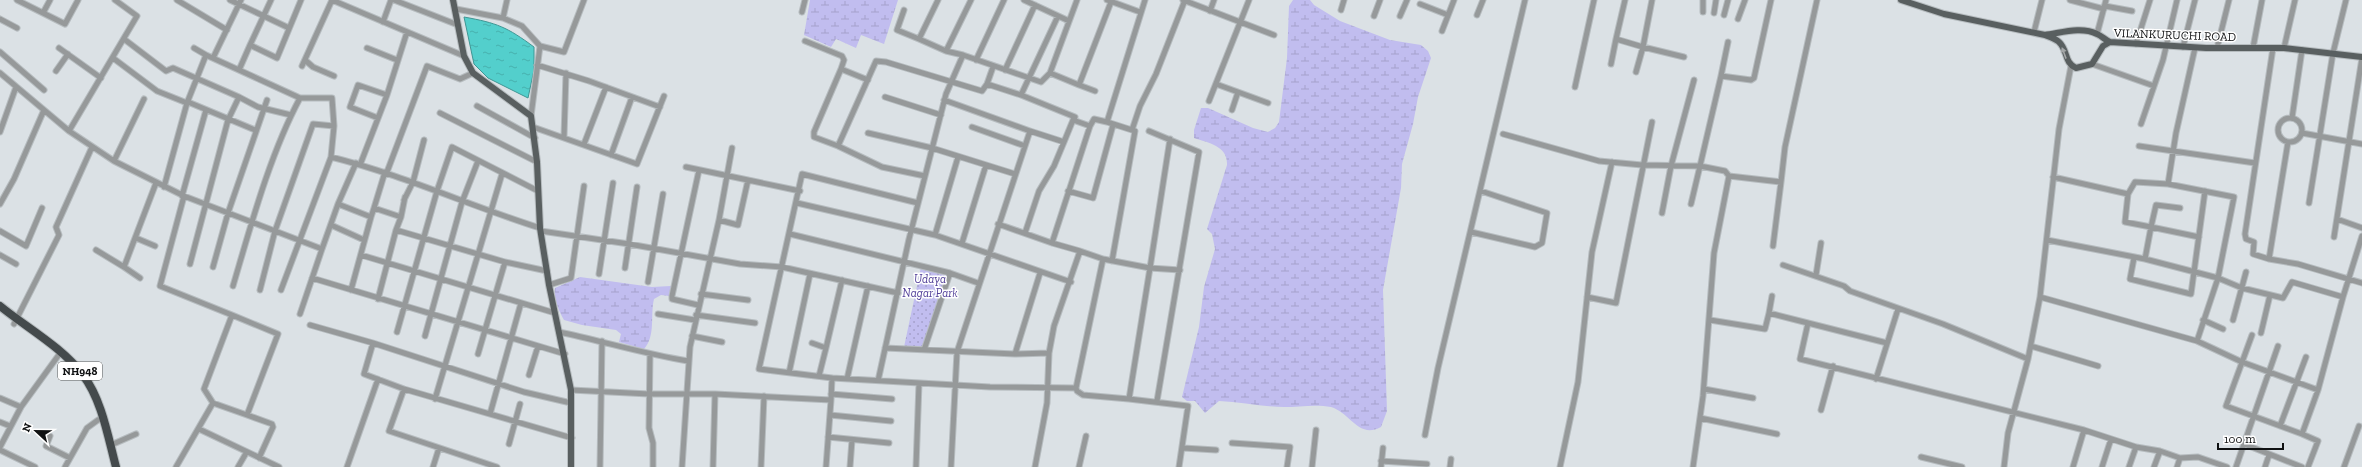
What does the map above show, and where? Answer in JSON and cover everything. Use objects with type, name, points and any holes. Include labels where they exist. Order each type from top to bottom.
[{"type":"highway","name":"NH948","points":[[0,306],[15,321],[58,356],[80,378],[98,420],[112,467]]},
{"type":"highway","name":"NH948","points":[[0,313],[15,321],[60,352],[83,375],[98,406],[111,445],[116,467]]},
{"type":"main road","points":[[453,0],[456,9],[464,56],[473,73],[531,116],[537,162],[540,230],[546,272],[565,354],[571,390],[571,467]]},
{"type":"main road","points":[[1901,0],[1944,14],[2045,34],[2072,30],[2097,34],[2110,42]]},
{"type":"main road","points":[[2045,34],[2059,42],[2071,66],[2076,68],[2092,64]]},
{"type":"main road","name":"VILANKURUCHI ROAD","points":[[2092,64],[2103,46],[2110,42],[2195,48],[2284,48],[2362,57]]},
{"type":"street","points":[[19,0],[65,24],[78,0]]},
{"type":"street","points":[[43,13],[50,0]]},
{"type":"street","points":[[69,131],[137,16],[115,0]]},
{"type":"street","points":[[177,0],[227,30]]},
{"type":"street","points":[[230,0],[240,2],[289,28]]},
{"type":"street","points":[[239,70],[271,0]]},
{"type":"street","points":[[250,45],[277,58],[301,0]]},
{"type":"street","points":[[302,66],[332,0],[464,56]]},
{"type":"street","points":[[383,22],[391,0]]},
{"type":"street","points":[[394,0],[458,26]]},
{"type":"street","points":[[503,18],[507,0]]},
{"type":"street","points":[[456,9],[503,18],[522,26],[540,46],[564,52],[584,0]]},
{"type":"street","points":[[802,12],[805,0]]},
{"type":"street","points":[[919,39],[938,0]]},
{"type":"street","points":[[946,51],[971,0]]},
{"type":"street","points":[[976,60],[1004,0]]},
{"type":"street","points":[[1024,0],[1069,21]]},
{"type":"street","points":[[904,10],[897,30],[946,51],[963,55],[993,67],[1041,82],[1050,73],[1076,0]]},
{"type":"street","points":[[1107,122],[1140,12],[1145,0]]},
{"type":"street","points":[[1132,130],[1140,106],[1156,74],[1184,0],[1274,35]]},
{"type":"street","points":[[1210,11],[1214,0]]},
{"type":"street","points":[[1209,101],[1249,0]]},
{"type":"street","points":[[1341,10],[1344,0]]},
{"type":"street","points":[[1374,16],[1380,0]]},
{"type":"street","points":[[1400,16],[1407,0]]},
{"type":"street","points":[[1442,32],[1454,0]]},
{"type":"street","points":[[1477,15],[1483,0]]},
{"type":"street","points":[[1425,435],[1438,368],[1525,0]]},
{"type":"street","points":[[1575,87],[1594,0]]},
{"type":"street","points":[[1611,64],[1625,0]]},
{"type":"street","points":[[1636,72],[1652,0]]},
{"type":"street","points":[[1704,0],[1704,12]]},
{"type":"street","points":[[1714,13],[1716,0]]},
{"type":"street","points":[[1724,15],[1728,0]]},
{"type":"street","points":[[1738,19],[1745,0]]},
{"type":"street","points":[[1721,76],[1751,80],[1754,78],[1771,0]]},
{"type":"street","points":[[1773,246],[1785,147],[1817,0]]},
{"type":"street","points":[[2034,32],[2042,0]]},
{"type":"street","points":[[2070,0],[2104,8],[2132,12]]},
{"type":"street","points":[[2097,34],[2106,0]]},
{"type":"street","points":[[2136,44],[2150,0]]},
{"type":"street","points":[[2141,124],[2167,45],[2177,0]]},
{"type":"street","points":[[2183,47],[2195,0]]},
{"type":"street","points":[[2217,48],[2228,0]]},
{"type":"street","points":[[2253,48],[2262,0]]},
{"type":"street","points":[[2284,48],[2295,0]]},
{"type":"street","points":[[2309,203],[2333,53],[2346,0]]},
{"type":"street","points":[[1079,85],[1109,1],[1140,12]]},
{"type":"street","points":[[213,58],[240,2]]},
{"type":"street","points":[[1420,4],[1448,15]]},
{"type":"street","points":[[1005,70],[1035,6]]},
{"type":"street","points":[[1021,95],[1058,16]]},
{"type":"street","points":[[0,19],[17,28]]},
{"type":"street","points":[[300,314],[338,204],[358,164],[387,95],[407,32]]},
{"type":"street","points":[[124,39],[166,71],[173,68],[264,108],[291,116]]},
{"type":"street","points":[[1616,39],[1684,58]]},
{"type":"street","points":[[805,41],[842,56],[844,60],[814,132],[814,137],[838,146],[882,167],[925,176]]},
{"type":"street","points":[[1692,204],[1728,42]]},
{"type":"street","points":[[531,116],[540,46]]},
{"type":"street","points":[[59,48],[101,78]]},
{"type":"street","points":[[194,48],[206,55],[300,98],[332,98],[334,126],[331,157],[281,290]]},
{"type":"street","points":[[367,48],[397,60]]},
{"type":"street","points":[[2168,184],[2173,151],[2195,48]]},
{"type":"street","points":[[2273,48],[2245,238],[2254,240],[2253,254],[2298,264],[2362,283]]},
{"type":"street","points":[[2292,118],[2302,50]]},
{"type":"street","points":[[0,52],[44,90]]},
{"type":"street","points":[[56,72],[68,54]]},
{"type":"street","points":[[164,187],[187,102],[198,78],[206,55]]},
{"type":"street","points":[[878,381],[904,261],[944,100],[963,55]]},
{"type":"street","points":[[2334,237],[2362,57]]},
{"type":"street","points":[[113,58],[157,91],[255,130]]},
{"type":"street","points":[[305,60],[313,67],[334,76]]},
{"type":"street","points":[[838,146],[876,61],[879,60],[982,91],[987,84],[993,67]]},
{"type":"street","points":[[2092,64],[2154,86]]},
{"type":"street","points":[[351,290],[364,240],[386,172],[427,66],[460,78],[473,73]]},
{"type":"street","points":[[537,66],[566,73],[660,107]]},
{"type":"street","points":[[2004,467],[2008,434],[2028,359],[2040,297],[2053,177],[2071,66]]},
{"type":"street","points":[[841,69],[868,80]]},
{"type":"street","points":[[0,73],[69,131],[114,162],[183,196],[322,249]]},
{"type":"street","points":[[564,137],[566,73]]},
{"type":"street","points":[[1050,73],[1095,91]]},
{"type":"street","points":[[1662,213],[1671,166],[1694,80]]},
{"type":"street","points":[[987,84],[1021,95],[1075,117],[1054,166],[1038,191],[1025,233]]},
{"type":"street","points":[[1216,84],[1268,103]]},
{"type":"street","points":[[378,118],[350,107],[349,104],[358,85],[387,95]]},
{"type":"street","points":[[0,132],[16,87]]},
{"type":"street","points":[[584,144],[606,87]]},
{"type":"street","points":[[1232,110],[1238,92]]},
{"type":"street","points":[[611,155],[632,96]]},
{"type":"street","points":[[533,127],[584,144],[634,164],[639,163],[664,96]]},
{"type":"street","points":[[190,264],[228,120],[239,97]]},
{"type":"street","points":[[885,97],[941,115]]},
{"type":"street","points":[[233,286],[251,222],[291,116],[300,98]]},
{"type":"street","points":[[114,162],[144,99]]},
{"type":"street","points":[[213,268],[228,214],[255,130],[267,100]]},
{"type":"street","points":[[944,100],[1030,132],[1064,142]]},
{"type":"street","points":[[477,106],[535,138]]},
{"type":"street","points":[[0,204],[14,179],[44,110]]},
{"type":"street","points":[[206,110],[160,286],[278,334],[246,415]]},
{"type":"street","points":[[440,113],[537,162]]},
{"type":"street","points":[[2292,118],[2301,125],[2302,133],[2298,139],[2288,142],[2281,138],[2279,130],[2284,120],[2292,118]]},
{"type":"street","points":[[1052,243],[1090,126],[1094,119],[1107,122],[1135,131],[1112,261]]},
{"type":"street","points":[[1073,120],[1090,126]]},
{"type":"street","points":[[1587,297],[1616,303],[1642,165],[1652,122]]},
{"type":"street","points":[[260,290],[275,231],[313,124],[334,126]]},
{"type":"street","points":[[1068,191],[1093,198],[1113,125]]},
{"type":"street","points":[[972,127],[1025,146]]},
{"type":"street","points":[[1149,131],[1199,152],[1180,270],[1156,401]]},
{"type":"street","points":[[951,467],[957,352],[978,283],[1030,132]]},
{"type":"street","points":[[868,133],[932,148],[1015,174]]},
{"type":"street","points":[[2302,133],[2362,144]]},
{"type":"street","points":[[1503,134],[1599,161],[1642,165],[1700,166],[1725,171],[1730,176],[1780,182]]},
{"type":"street","points":[[1129,399],[1170,139]]},
{"type":"street","points":[[378,299],[396,230],[401,217],[404,200],[412,182],[424,140]]},
{"type":"street","points":[[2270,259],[2288,142]]},
{"type":"street","points":[[2139,146],[2255,163]]},
{"type":"street","points":[[15,321],[59,235],[56,227],[92,147]]},
{"type":"street","points":[[397,332],[437,191],[452,147],[502,174],[538,191]]},
{"type":"street","points":[[682,467],[688,361],[695,318],[719,220],[732,148]]},
{"type":"street","points":[[331,157],[386,172],[462,202],[540,230],[578,235],[740,264],[782,267],[898,293]]},
{"type":"street","points":[[935,235],[958,157]]},
{"type":"street","points":[[425,336],[462,202],[478,161]]},
{"type":"street","points":[[1560,467],[1578,382],[1592,252],[1612,162]]},
{"type":"street","points":[[962,243],[986,165]]},
{"type":"street","points":[[686,166],[800,191]]},
{"type":"street","points":[[698,305],[672,299],[680,253],[699,170]]},
{"type":"street","points":[[435,399],[502,174]]},
{"type":"street","points":[[918,203],[802,174],[800,191],[759,370],[832,378],[878,381],[955,385],[1076,388]]},
{"type":"street","points":[[1693,467],[1704,389],[1714,253],[1730,176]]},
{"type":"street","points":[[2053,177],[2128,194]]},
{"type":"street","points":[[719,220],[738,226],[748,180]]},
{"type":"street","points":[[2197,341],[2218,278],[2234,197],[2168,184],[2135,182],[2128,194],[2125,222],[2199,237]]},
{"type":"street","points":[[124,267],[156,183]]},
{"type":"street","points":[[599,274],[613,183]]},
{"type":"street","points":[[549,285],[571,278],[584,186]]},
{"type":"street","points":[[625,268],[637,187]]},
{"type":"street","points":[[1471,232],[1535,247],[1542,243],[1547,213],[1481,191]]},
{"type":"street","points":[[2134,258],[2130,279],[2191,294],[2205,191]]},
{"type":"street","points":[[648,282],[655,249],[663,194]]},
{"type":"street","points":[[797,203],[912,228],[962,243],[1040,273],[1071,282]]},
{"type":"street","points":[[338,204],[371,217]]},
{"type":"street","points":[[2145,260],[2156,205],[2180,208]]},
{"type":"street","points":[[0,230],[26,246],[42,208]]},
{"type":"street","points":[[374,208],[401,217]]},
{"type":"street","points":[[2337,219],[2362,228]]},
{"type":"street","points":[[998,224],[1103,259],[1150,268],[1180,270]]},
{"type":"street","points":[[330,225],[364,240]]},
{"type":"street","points":[[396,230],[505,262],[546,272]]},
{"type":"street","points":[[790,234],[904,261],[978,283]]},
{"type":"street","points":[[2302,434],[2318,390],[2343,297],[2362,236]]},
{"type":"street","points":[[136,238],[155,246]]},
{"type":"street","points":[[2047,240],[2145,260],[2218,278],[2242,288],[2283,298],[2292,282],[2343,297]]},
{"type":"street","points":[[1816,275],[1822,243]]},
{"type":"street","points":[[96,250],[140,278]]},
{"type":"street","points":[[1035,467],[1049,387],[1049,353],[1054,326],[1071,282],[1080,251]]},
{"type":"street","points":[[0,255],[16,264]]},
{"type":"street","points":[[361,255],[555,313]]},
{"type":"street","points":[[1103,259],[1076,388],[1077,391],[1083,395],[1156,401],[1188,406],[1179,467]]},
{"type":"street","points":[[478,354],[494,294],[505,262]]},
{"type":"street","points":[[1783,265],[1816,275],[1844,286],[1850,291],[1943,324],[2028,359]]},
{"type":"street","points":[[2233,320],[2246,272]]},
{"type":"street","points":[[1015,354],[1040,273]]},
{"type":"street","points":[[789,373],[810,274]]},
{"type":"street","points":[[924,350],[950,274]]},
{"type":"street","points":[[312,278],[565,354]]},
{"type":"street","points":[[819,376],[842,280]]},
{"type":"street","points":[[847,379],[868,286]]},
{"type":"street","points":[[701,294],[748,300]]},
{"type":"street","points":[[2261,333],[2270,294]]},
{"type":"street","points":[[1710,320],[1765,329],[1772,296]]},
{"type":"street","points":[[2040,297],[2197,341],[2242,362],[2318,390]]},
{"type":"street","points":[[490,414],[521,303]]},
{"type":"street","points":[[1876,378],[1898,309]]},
{"type":"street","points":[[1769,313],[1888,343]]},
{"type":"street","points":[[658,314],[755,323]]},
{"type":"street","points":[[232,315],[204,389],[213,403],[272,424],[273,427],[259,458]]},
{"type":"street","points":[[2203,320],[2223,328]]},
{"type":"street","points":[[1808,323],[1800,358],[2014,414],[2084,430],[2136,447],[2160,451],[2180,458],[2198,457],[2226,467]]},
{"type":"street","points":[[310,325],[373,343],[499,383],[571,403]]},
{"type":"street","points":[[559,332],[602,341],[650,354],[688,361]]},
{"type":"street","points":[[2252,335],[2226,406],[2318,441],[2308,467]]},
{"type":"street","points":[[692,336],[722,342]]},
{"type":"street","points":[[600,467],[602,341]]},
{"type":"street","points":[[373,343],[364,374],[404,390],[572,438]]},
{"type":"street","points":[[812,343],[826,348]]},
{"type":"street","points":[[529,375],[538,346]]},
{"type":"street","points":[[2031,346],[2098,366]]},
{"type":"street","points":[[2236,467],[2278,346]]},
{"type":"street","points":[[885,348],[1015,354],[1049,353]]},
{"type":"street","points":[[650,354],[649,394],[653,467]]},
{"type":"street","points":[[0,447],[10,426],[22,407],[58,356]]},
{"type":"street","points":[[2280,426],[2306,357]]},
{"type":"street","points":[[1821,410],[1833,366]]},
{"type":"street","points":[[826,467],[832,378]]},
{"type":"street","points":[[347,467],[378,379]]},
{"type":"street","points":[[916,467],[919,383]]},
{"type":"street","points":[[1704,389],[1753,398]]},
{"type":"street","points":[[404,390],[389,431],[496,467]]},
{"type":"street","points":[[571,390],[649,394],[686,393],[892,399]]},
{"type":"street","points":[[713,467],[715,394]]},
{"type":"street","points":[[761,467],[764,396]]},
{"type":"street","points":[[0,398],[22,407]]},
{"type":"street","points":[[176,467],[213,403]]},
{"type":"street","points":[[509,444],[520,404]]},
{"type":"street","points":[[830,415],[891,421]]},
{"type":"street","points":[[1700,418],[1777,434]]},
{"type":"street","points":[[65,467],[87,428],[98,420]]},
{"type":"street","points":[[0,422],[10,426]]},
{"type":"street","points":[[2344,467],[2359,426]]},
{"type":"street","points":[[198,429],[279,467]]},
{"type":"street","points":[[1312,467],[1316,430]]},
{"type":"street","points":[[2073,467],[2084,430]]},
{"type":"street","points":[[111,445],[136,434]]},
{"type":"street","points":[[50,436],[46,446],[70,458]]},
{"type":"street","points":[[1079,467],[1086,436]]},
{"type":"street","points":[[828,437],[889,444]]},
{"type":"street","points":[[2102,467],[2111,438]]},
{"type":"street","points":[[850,467],[852,440]]},
{"type":"street","points":[[1232,443],[1290,447],[1287,467]]},
{"type":"street","points":[[2244,444],[2302,467]]},
{"type":"street","points":[[2129,467],[2136,447]]},
{"type":"street","points":[[433,467],[440,448]]},
{"type":"street","points":[[1182,448],[1216,450]]},
{"type":"street","points":[[1383,448],[1381,464],[1427,464]]},
{"type":"street","points":[[0,450],[34,467]]},
{"type":"street","points":[[2154,467],[2160,451]]},
{"type":"street","points":[[238,467],[245,455]]},
{"type":"street","points":[[2265,467],[2269,455]]},
{"type":"street","points":[[1921,457],[1962,467]]},
{"type":"street","points":[[2177,467],[2180,458]]},
{"type":"street","points":[[1450,467],[1451,459]]},
{"type":"green space","points":[[810,0],[898,0],[884,44],[861,35],[856,48],[836,39],[831,47],[804,35]]},
{"type":"green space","points":[[1293,0],[1310,0],[1314,5],[1340,21],[1390,40],[1421,45],[1428,51],[1431,58],[1418,97],[1413,124],[1402,164],[1401,188],[1383,290],[1387,411],[1381,427],[1373,430],[1360,428],[1344,414],[1331,407],[1276,407],[1219,401],[1205,413],[1195,401],[1187,401],[1182,397],[1199,327],[1204,287],[1215,249],[1212,234],[1207,229],[1227,165],[1224,153],[1221,149],[1194,138],[1194,130],[1201,108],[1208,108],[1253,128],[1268,132],[1275,128],[1279,122],[1287,58],[1289,6]]},
{"type":"green space","name":"Udaya Nagar Park","points":[[921,267],[948,274],[923,348],[904,347]]},
{"type":"green space","points":[[580,277],[652,287],[671,286],[669,296],[661,295],[654,299],[650,338],[644,349],[619,342],[621,334],[616,330],[582,325],[564,320],[558,309],[555,288]]},
{"type":"water","points":[[464,17],[485,21],[509,30],[534,47],[534,70],[528,98],[488,78],[474,64]]}]
